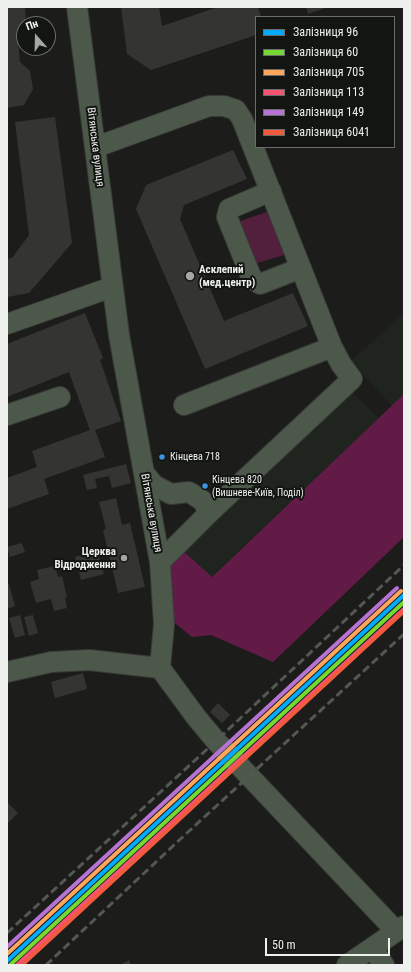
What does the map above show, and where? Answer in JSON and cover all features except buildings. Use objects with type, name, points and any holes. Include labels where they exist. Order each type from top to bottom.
[{"type":"street","name":"Вітянська вулиця","points":[[77,7],[96,147],[112,287],[160,562],[164,624],[160,668]]},
{"type":"street","points":[[96,147],[209,106],[224,106],[236,110],[242,119],[271,190],[332,347],[341,364],[352,379],[209,512],[160,562]]},
{"type":"street","points":[[271,190],[229,209],[227,217],[252,279],[260,284],[301,268]]},
{"type":"street","points":[[7,324],[112,287]]},
{"type":"street","points":[[184,405],[332,347]]},
{"type":"street","points":[[7,415],[60,397]]},
{"type":"street","points":[[144,473],[154,485],[171,494],[189,492],[203,501],[209,512]]},
{"type":"street","points":[[7,672],[51,662],[89,660],[160,668],[204,727],[255,784],[400,928],[346,965]]},
{"type":"street","points":[[372,948],[384,965]]},
{"type":"shaded area","points":[[273,210],[291,253],[257,263],[250,258],[239,231],[240,221]]},
{"type":"shaded area","points":[[404,313],[404,394],[392,406],[351,361]]},
{"type":"shaded area","points":[[352,392],[379,418],[211,577],[182,550]]},
{"type":"shaded area","points":[[404,394],[404,537],[273,662],[211,635],[192,637],[170,619],[164,563],[182,550],[212,577]]},
{"type":"railway","points":[[7,933],[216,741],[404,565]]},
{"type":"railway","points":[[46,965],[188,832],[404,634]]},
{"type":"rail line","name":"149","points":[[7,947],[397,588]]},
{"type":"rail line","name":"705","points":[[7,954],[401,591]]},
{"type":"rail line","name":"96","points":[[7,961],[404,595]]},
{"type":"rail line","name":"60","points":[[10,965],[404,602]]},
{"type":"rail line","name":"113","points":[[17,965],[404,609]]},
{"type":"rail line","name":"6041","points":[[22,965],[404,611]]},
{"type":"place","name":"Асклепий (мед.центр)","points":[[190,276]]},
{"type":"place","name":"Кінцева 718","points":[[162,457]]},
{"type":"place","name":"Кінцева 820 (Вишневе-Київ, Поділ)","points":[[205,486]]},
{"type":"place","name":"Церква Відродження","points":[[124,558]]}]
